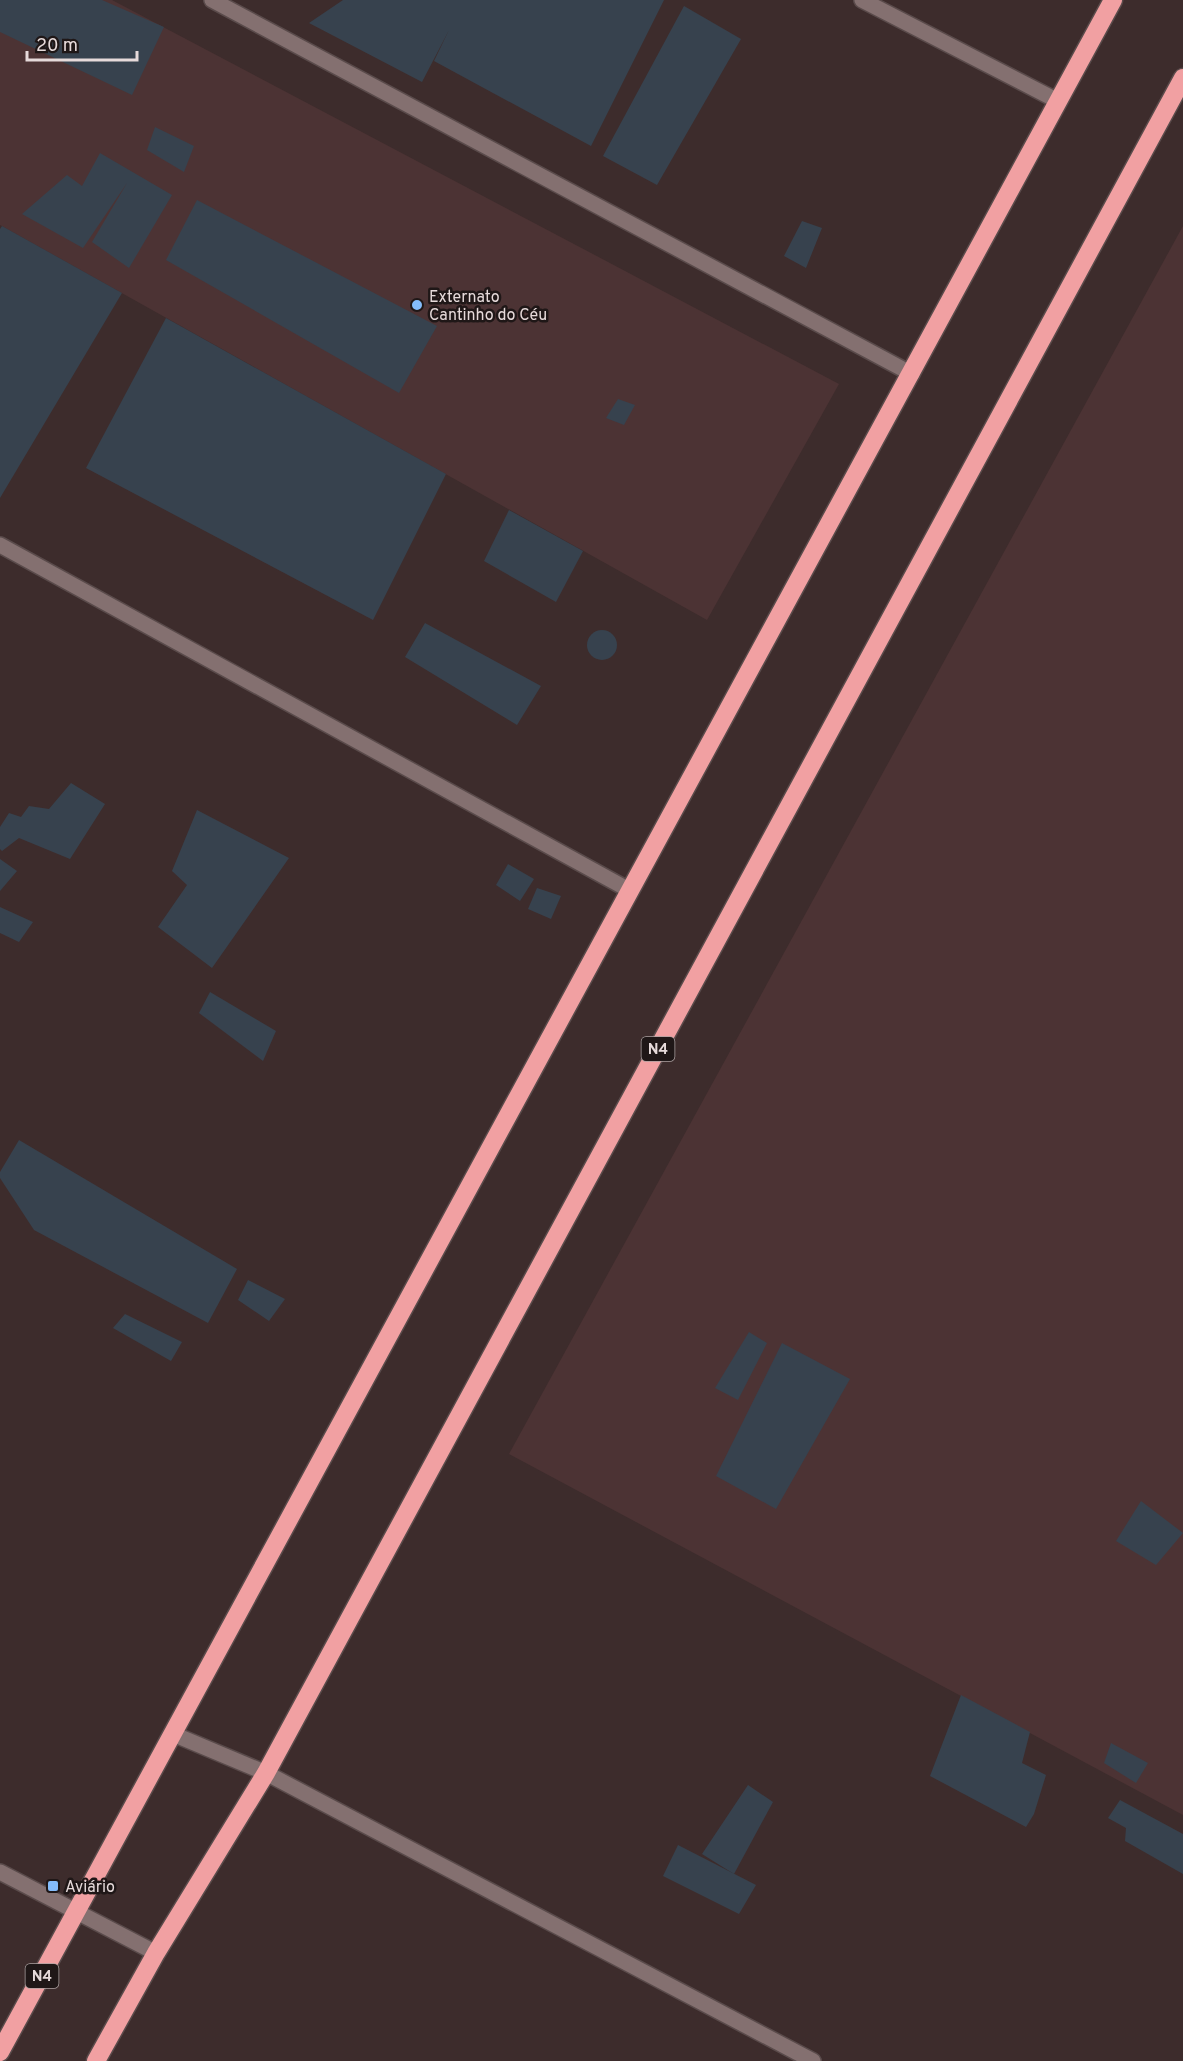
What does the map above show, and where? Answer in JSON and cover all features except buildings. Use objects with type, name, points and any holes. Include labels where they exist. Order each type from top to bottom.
[{"type":"highway","name":"N4","points":[[0,2052],[1113,0]]},
{"type":"highway","name":"N4","points":[[96,2061],[156,1953],[266,1773],[1183,78]]},
{"type":"street","points":[[212,0],[912,374]]},
{"type":"street","points":[[862,0],[1058,101]]},
{"type":"street","points":[[0,544],[629,890]]},
{"type":"street","points":[[173,1734],[266,1773],[813,2061]]},
{"type":"street","points":[[0,1872],[156,1953]]},
{"type":"shaded area","name":"Externato Cantinho do Céu","points":[[0,0],[112,0],[839,384],[707,620],[0,225]]},
{"type":"shaded area","points":[[1183,226],[1183,1815],[509,1454]]},
{"type":"place","name":"Externato Cantinho do Céu","points":[[417,305]]},
{"type":"place","name":"Aviário","points":[[53,1886]]}]
